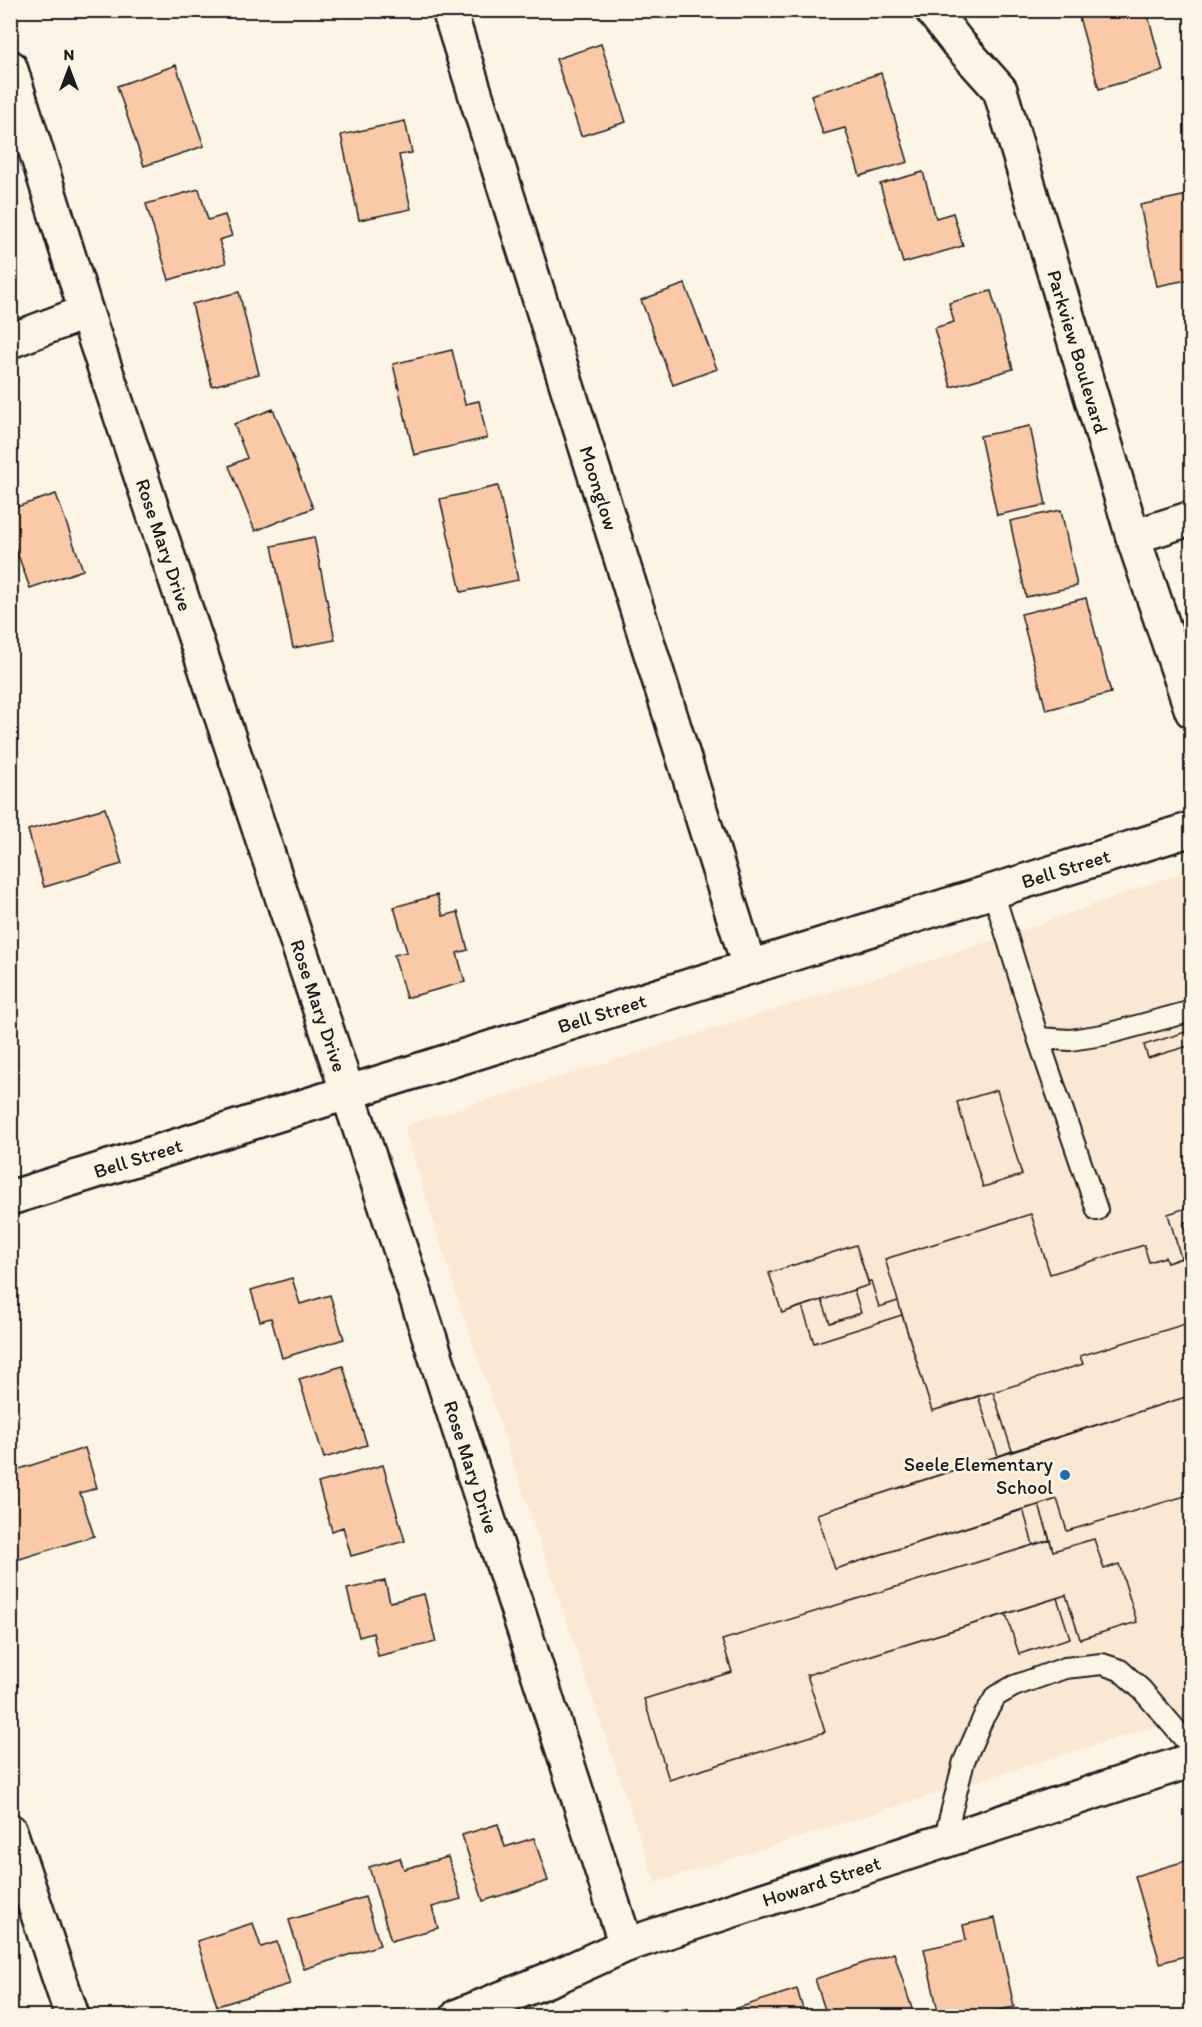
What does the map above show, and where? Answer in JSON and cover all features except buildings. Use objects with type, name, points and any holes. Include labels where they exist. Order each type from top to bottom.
[{"type":"street","name":"Moonglow","points":[[449,10],[749,966]]},
{"type":"street","name":"Parkview Boulevard","points":[[932,10],[1000,90],[1133,537],[1191,711]]},
{"type":"street","name":"Rose Mary Drive","points":[[10,67],[86,312],[348,1093],[626,1945]]},
{"type":"street","points":[[10,341],[86,312]]},
{"type":"street","points":[[1133,537],[1191,518]]},
{"type":"street","name":"Bell Street","points":[[10,1198],[1191,829]]},
{"type":"street","name":"Howard Street","points":[[458,2016],[560,1975],[626,1945],[1191,1760]]},
{"type":"street","points":[[10,1831],[72,2016]]},
{"type":"lane","points":[[993,891],[1038,1038],[1097,1210]]},
{"type":"lane","points":[[1038,1038],[1070,1040],[1103,1035],[1191,1011]]},
{"type":"lane","points":[[945,1840],[958,1781],[968,1752],[996,1695],[1014,1686],[1065,1668],[1102,1664],[1120,1670],[1142,1690],[1191,1748]]},
{"type":"shaded area","points":[[1191,869],[1191,1716],[655,1883],[456,1294],[404,1126],[923,963],[1037,925]]},
{"type":"place","name":"Seele Elementary School","points":[[1065,1475]]}]
